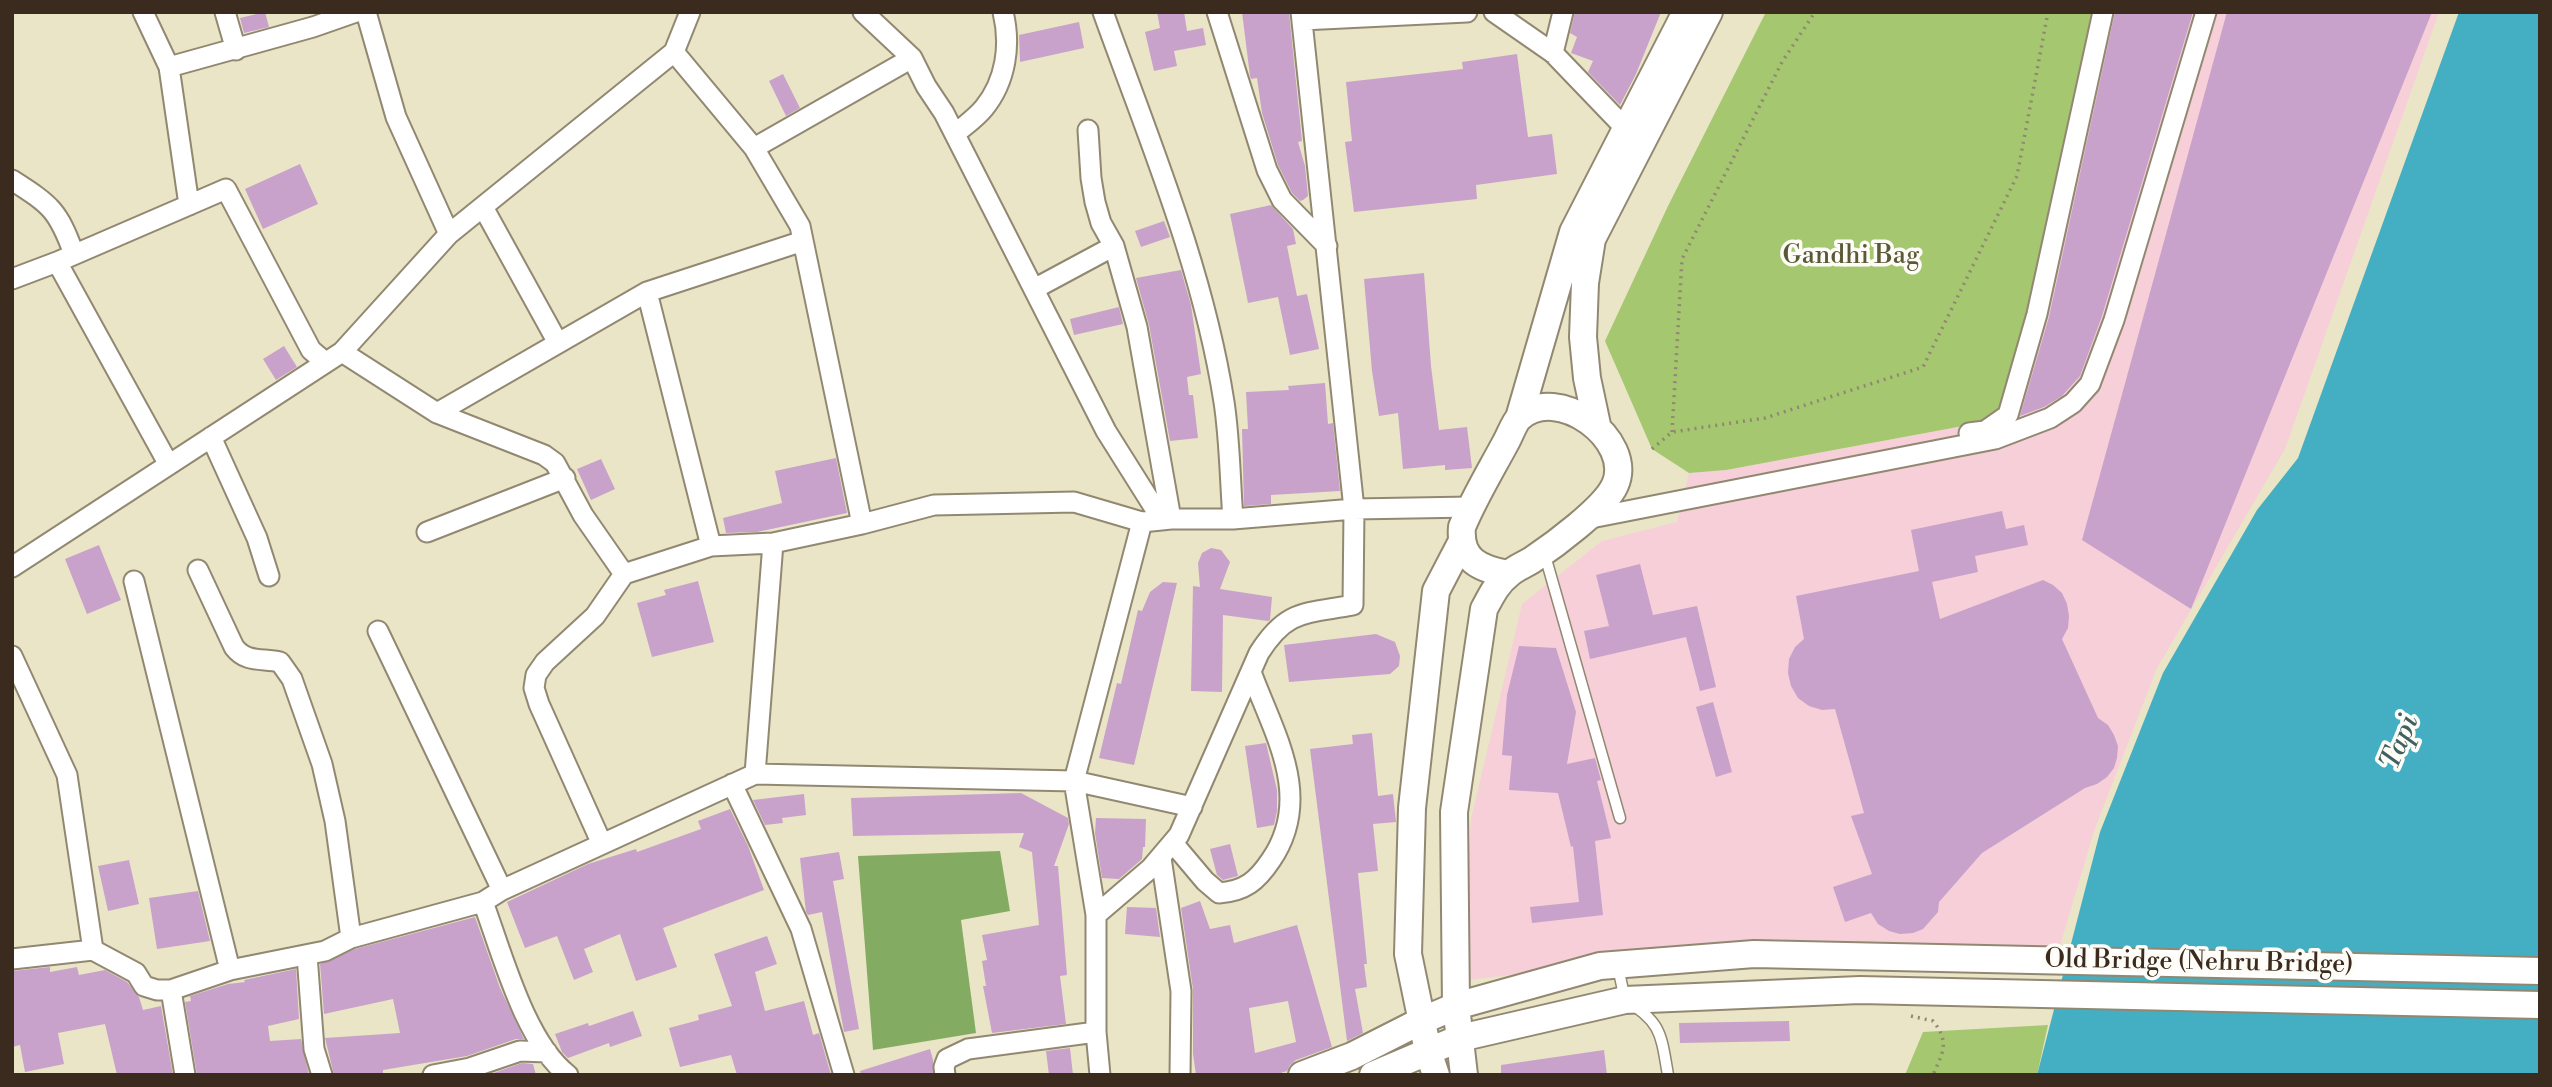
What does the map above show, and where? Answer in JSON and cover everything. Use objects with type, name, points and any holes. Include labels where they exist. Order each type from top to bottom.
[{"type":"main road","points":[[1432,1063],[1408,954],[1412,808],[1436,590],[1461,543],[1462,527],[1471,507],[1519,418],[1573,232],[1686,12]]},
{"type":"main road","points":[[1464,1075],[1456,1006],[1454,812],[1484,609],[1494,590],[1508,574],[1544,551],[1593,511],[1615,486],[1618,472],[1614,454],[1597,425],[1587,378],[1583,337],[1585,283],[1592,239],[1709,12]]},
{"type":"main road","points":[[1519,418],[1538,408],[1555,407],[1575,412],[1597,425]]},
{"type":"main road","points":[[1461,543],[1475,564],[1490,571],[1508,574]]},
{"type":"main road","name":"Old Bridge (Nehru Bridge)","points":[[1302,1075],[1352,1056],[1456,1006],[1600,966],[1618,964],[1754,954],[2540,971]]},
{"type":"main road","name":"Old Bridge (Nehru Bridge)","points":[[1373,1075],[1432,1063],[1461,1038],[1625,1000],[1860,990],[2540,1005]]},
{"type":"street","points":[[143,12],[169,67],[189,205]]},
{"type":"street","points":[[225,12],[236,50]]},
{"type":"street","points":[[169,67],[236,50],[312,20],[356,12]]},
{"type":"street","points":[[366,12],[396,117],[449,234]]},
{"type":"street","points":[[12,567],[334,357],[449,234],[674,52],[690,12]]},
{"type":"street","points":[[863,12],[912,58],[955,134],[1105,431],[1166,519]]},
{"type":"street","points":[[955,134],[983,110],[995,92],[1007,55],[1007,26],[1003,12]]},
{"type":"street","points":[[1103,12],[1193,264],[1225,404],[1233,519]]},
{"type":"street","points":[[1217,12],[1267,170],[1282,200],[1327,246]]},
{"type":"street","points":[[1096,915],[1167,850],[1192,807],[1251,672],[1271,635],[1284,622],[1300,614],[1353,605],[1354,509],[1301,16],[1467,12]]},
{"type":"street","points":[[1494,12],[1553,53],[1626,129]]},
{"type":"street","points":[[1553,53],[1563,12]]},
{"type":"street","points":[[1593,511],[1985,430],[2008,415],[2037,314],[2103,12]]},
{"type":"street","points":[[1593,511],[1995,439],[2050,418],[2073,403],[2090,384],[2114,320],[2206,12]]},
{"type":"street","points":[[674,52],[754,148],[800,226],[862,524]]},
{"type":"street","points":[[754,148],[912,58]]},
{"type":"street","points":[[1088,130],[1095,202],[1101,223],[1114,246],[1137,327],[1166,519]]},
{"type":"street","points":[[12,180],[43,199],[63,223],[66,258],[169,465]]},
{"type":"street","points":[[12,279],[226,189],[311,350],[334,357],[437,413],[544,455],[555,463],[583,515],[624,574]]},
{"type":"street","points":[[483,207],[558,343]]},
{"type":"street","points":[[437,413],[647,292],[803,241]]},
{"type":"street","points":[[1034,289],[1114,246]]},
{"type":"street","points":[[647,292],[711,547]]},
{"type":"street","points":[[211,437],[257,538],[269,576]]},
{"type":"street","points":[[427,532],[565,478]]},
{"type":"street","points":[[602,844],[534,688],[536,675],[545,662],[595,616],[624,574],[711,547],[774,542],[862,524],[934,505],[1074,502],[1142,522],[1166,519],[1233,519],[1354,509],[1471,507]]},
{"type":"street","points":[[1100,1075],[1096,1032],[1096,915],[1074,781],[1142,522]]},
{"type":"street","points":[[755,774],[774,542]]},
{"type":"street","points":[[198,570],[234,647],[241,656],[280,662],[292,679],[323,764],[335,821],[351,938]]},
{"type":"street","points":[[134,581],[230,970]]},
{"type":"street","points":[[378,631],[502,890]]},
{"type":"street","points":[[12,656],[67,775],[93,950]]},
{"type":"street","points":[[1167,850],[1219,893],[1228,892],[1247,888],[1266,868],[1287,831],[1292,787],[1251,672]]},
{"type":"street","points":[[12,959],[93,950],[136,973],[144,986],[172,990],[230,970],[326,951],[351,938],[483,902],[502,890],[755,774],[1074,781],[1192,807]]},
{"type":"street","points":[[732,784],[801,929],[844,1075]]},
{"type":"street","points":[[1167,850],[1181,990],[1180,1075]]},
{"type":"street","points":[[483,902],[524,1013],[547,1052],[568,1075]]},
{"type":"street","points":[[307,955],[314,1049],[322,1075]]},
{"type":"street","points":[[172,990],[185,1075]]},
{"type":"street","points":[[945,1075],[947,1059],[968,1049],[1096,1032]]},
{"type":"street","points":[[433,1075],[471,1072],[520,1051],[547,1052]]},
{"type":"lane","points":[[1544,551],[1620,818]]},
{"type":"lane","points":[[1618,964],[1625,1000],[1647,1013],[1657,1026],[1668,1075]]},
{"type":"path","points":[[1672,432],[1682,259],[1782,62],[1815,12]]},
{"type":"path","points":[[1652,449],[1672,432],[1765,418],[1923,368],[2017,176],[2048,12]]},
{"type":"path","points":[[1908,1015],[1933,1021],[1943,1033],[1944,1050],[1933,1075]]},
{"type":"shaded area","points":[[2093,12],[2439,12],[2285,449],[2157,668],[2094,831],[2059,949],[1749,945],[1461,981],[1471,819],[1522,604],[1602,541],[1677,522],[1689,473],[1726,470],[1991,421]]},
{"type":"green space","name":"Gandhi Bag","points":[[1766,12],[2095,12],[2010,400],[1990,421],[1726,470],[1689,473],[1652,449],[1605,341],[1668,206]]},
{"type":"green space","points":[[1000,851],[1010,911],[961,920],[976,1033],[873,1050],[858,856]]},
{"type":"green space","points":[[2048,1025],[2037,1075],[1905,1075],[1923,1032]]},
{"type":"water","name":"Tapi","points":[[2459,12],[2540,12],[2540,1075],[2037,1075],[2100,832],[2163,673],[2257,510],[2298,458]]},
{"type":"building","points":[[265,12],[269,27],[244,33],[240,18]]},
{"type":"building","points":[[1157,12],[1184,12],[1187,31],[1203,28],[1206,45],[1174,51],[1177,66],[1154,71],[1145,32],[1160,28]]},
{"type":"building","points":[[1242,12],[1289,12],[1302,141],[1298,142],[1305,166],[1308,196],[1300,201],[1292,193],[1278,165],[1262,113],[1257,78],[1251,79],[1250,76]]},
{"type":"building","points":[[1575,12],[1661,12],[1636,74],[1620,105],[1588,72],[1593,61],[1571,53],[1577,37],[1570,33]]},
{"type":"building","points":[[2115,12],[2193,12],[2102,316],[2080,376],[2062,396],[2044,407],[2020,416],[2049,317]]},
{"type":"building","points":[[2227,12],[2432,12],[2191,609],[2082,540]]},
{"type":"building","points":[[1079,22],[1084,48],[1020,62],[1019,35]]},
{"type":"building","points":[[1517,54],[1528,137],[1552,134],[1557,174],[1476,185],[1477,199],[1354,212],[1345,142],[1352,141],[1346,82],[1463,69],[1462,62]]},
{"type":"building","points":[[783,74],[800,108],[786,116],[769,81]]},
{"type":"building","points":[[300,164],[318,204],[263,229],[245,189]]},
{"type":"building","points":[[1271,205],[1293,229],[1296,244],[1287,246],[1297,296],[1307,294],[1319,349],[1290,355],[1278,297],[1248,303],[1230,214]]},
{"type":"building","points":[[1164,221],[1170,237],[1141,247],[1135,231]]},
{"type":"building","points":[[1181,270],[1191,305],[1201,374],[1187,377],[1189,395],[1193,395],[1198,438],[1170,441],[1149,325],[1136,278]]},
{"type":"building","points":[[1424,273],[1439,430],[1467,427],[1472,468],[1445,470],[1445,465],[1403,469],[1398,413],[1379,416],[1364,279]]},
{"type":"building","points":[[1119,307],[1123,324],[1074,335],[1070,319]]},
{"type":"building","points":[[284,346],[297,367],[276,380],[263,359]]},
{"type":"building","points":[[1325,383],[1328,424],[1333,423],[1340,491],[1271,495],[1271,504],[1244,506],[1242,429],[1248,429],[1246,392],[1289,390],[1288,386]]},
{"type":"building","points":[[836,458],[847,513],[757,532],[726,533],[723,518],[782,503],[775,471]]},
{"type":"building","points":[[601,459],[615,489],[591,500],[577,469]]},
{"type":"building","points":[[2002,511],[2006,529],[2024,525],[2028,545],[1975,556],[1978,572],[1932,582],[1940,619],[2043,580],[2053,585],[2062,593],[2069,616],[2068,628],[2062,639],[2098,718],[2108,725],[2118,746],[2114,768],[2097,784],[2085,788],[1982,853],[1939,902],[1938,912],[1923,929],[1900,934],[1889,931],[1878,924],[1871,913],[1845,922],[1833,887],[1872,874],[1851,816],[1864,813],[1835,709],[1822,710],[1809,706],[1798,698],[1791,686],[1789,659],[1795,647],[1804,639],[1796,596],[1919,571],[1911,530]]},
{"type":"building","points":[[99,545],[121,600],[87,614],[65,559]]},
{"type":"building","points":[[1211,548],[1221,550],[1230,562],[1220,589],[1272,597],[1268,621],[1223,615],[1222,692],[1191,691],[1193,586],[1200,587],[1198,563],[1202,553]]},
{"type":"building","points":[[1640,564],[1653,615],[1697,606],[1716,687],[1700,691],[1686,637],[1590,659],[1584,631],[1609,626],[1596,575]]},
{"type":"building","points":[[698,581],[714,642],[652,657],[637,603],[666,595],[664,590]]},
{"type":"building","points":[[1163,582],[1177,583],[1134,765],[1099,758],[1117,683],[1121,684],[1138,610],[1142,611],[1150,592]]},
{"type":"building","points":[[1376,634],[1395,642],[1400,656],[1399,666],[1390,674],[1289,682],[1284,645]]},
{"type":"building","points":[[1519,646],[1556,648],[1576,712],[1567,764],[1595,758],[1601,780],[1597,781],[1611,838],[1595,841],[1603,915],[1532,923],[1530,907],[1579,902],[1573,846],[1571,847],[1558,793],[1509,790],[1512,756],[1502,755],[1507,695]]},
{"type":"building","points":[[1713,702],[1732,772],[1716,777],[1696,707]]},
{"type":"building","points":[[1372,733],[1378,796],[1393,794],[1396,822],[1373,824],[1378,871],[1358,873],[1367,987],[1355,989],[1363,1033],[1347,1041],[1310,749],[1353,744],[1352,735]]},
{"type":"building","points":[[1266,743],[1277,790],[1277,811],[1274,825],[1257,828],[1245,746]]},
{"type":"building","points":[[1021,793],[1068,818],[1069,824],[1054,866],[1058,866],[1067,975],[1060,976],[1066,1024],[992,1033],[983,986],[986,986],[982,961],[987,960],[982,935],[1039,925],[1032,852],[1019,847],[1024,833],[853,836],[851,798]]},
{"type":"building","points":[[804,794],[806,815],[782,818],[783,823],[765,825],[753,800]]},
{"type":"building","points":[[730,809],[748,846],[764,890],[663,928],[677,967],[636,981],[620,934],[584,949],[593,972],[574,980],[557,936],[525,948],[507,902],[588,864],[636,849],[637,852],[701,829],[698,821]]},
{"type":"building","points":[[1096,818],[1146,819],[1142,859],[1119,879],[1102,878],[1095,833]]},
{"type":"building","points":[[1230,844],[1238,876],[1223,880],[1217,875],[1210,849]]},
{"type":"building","points":[[839,852],[844,879],[833,881],[859,1029],[844,1032],[822,912],[808,915],[806,912],[800,858]]},
{"type":"building","points":[[129,860],[139,904],[108,911],[98,866]]},
{"type":"building","points":[[198,891],[210,941],[157,949],[149,898]]},
{"type":"building","points":[[1200,901],[1210,929],[1230,925],[1234,943],[1297,925],[1332,1047],[1296,1060],[1287,1071],[1274,1075],[1196,1075],[1193,1054],[1193,989],[1181,908]],"holes":[[[1288,1001],[1296,1042],[1255,1053],[1249,1008]]]},
{"type":"building","points":[[1127,907],[1156,908],[1160,937],[1125,934]]},
{"type":"building","points":[[475,917],[500,988],[524,1039],[516,1039],[467,1056],[383,1070],[383,1073],[334,1075],[325,1038],[400,1033],[393,999],[324,1014],[320,964],[355,949]]},
{"type":"building","points":[[767,936],[777,964],[755,972],[765,1011],[804,1001],[813,1035],[819,1033],[831,1075],[737,1075],[731,1055],[680,1067],[669,1028],[699,1020],[698,1015],[732,1006],[714,954]]},
{"type":"building","points":[[50,967],[50,972],[77,967],[79,975],[105,970],[127,982],[139,997],[143,1010],[161,1006],[173,1075],[117,1075],[105,1024],[58,1033],[64,1064],[25,1072],[20,1045],[12,1047],[12,971]]},
{"type":"building","points":[[296,969],[299,1019],[268,1026],[270,1041],[301,1039],[309,1075],[197,1075],[185,1002],[191,1001],[190,996],[228,984]]},
{"type":"building","points":[[633,1011],[642,1036],[610,1047],[609,1043],[568,1058],[562,1052],[555,1034]]},
{"type":"building","points":[[1789,1021],[1790,1041],[1680,1043],[1679,1023]]},
{"type":"building","points":[[1070,1048],[1073,1075],[1049,1075],[1046,1051]]},
{"type":"building","points":[[930,1049],[933,1075],[861,1075],[860,1071]]},
{"type":"building","points":[[1604,1050],[1607,1075],[1501,1075],[1501,1065]]},
{"type":"building","points":[[522,1063],[533,1064],[536,1075],[488,1075]]}]
